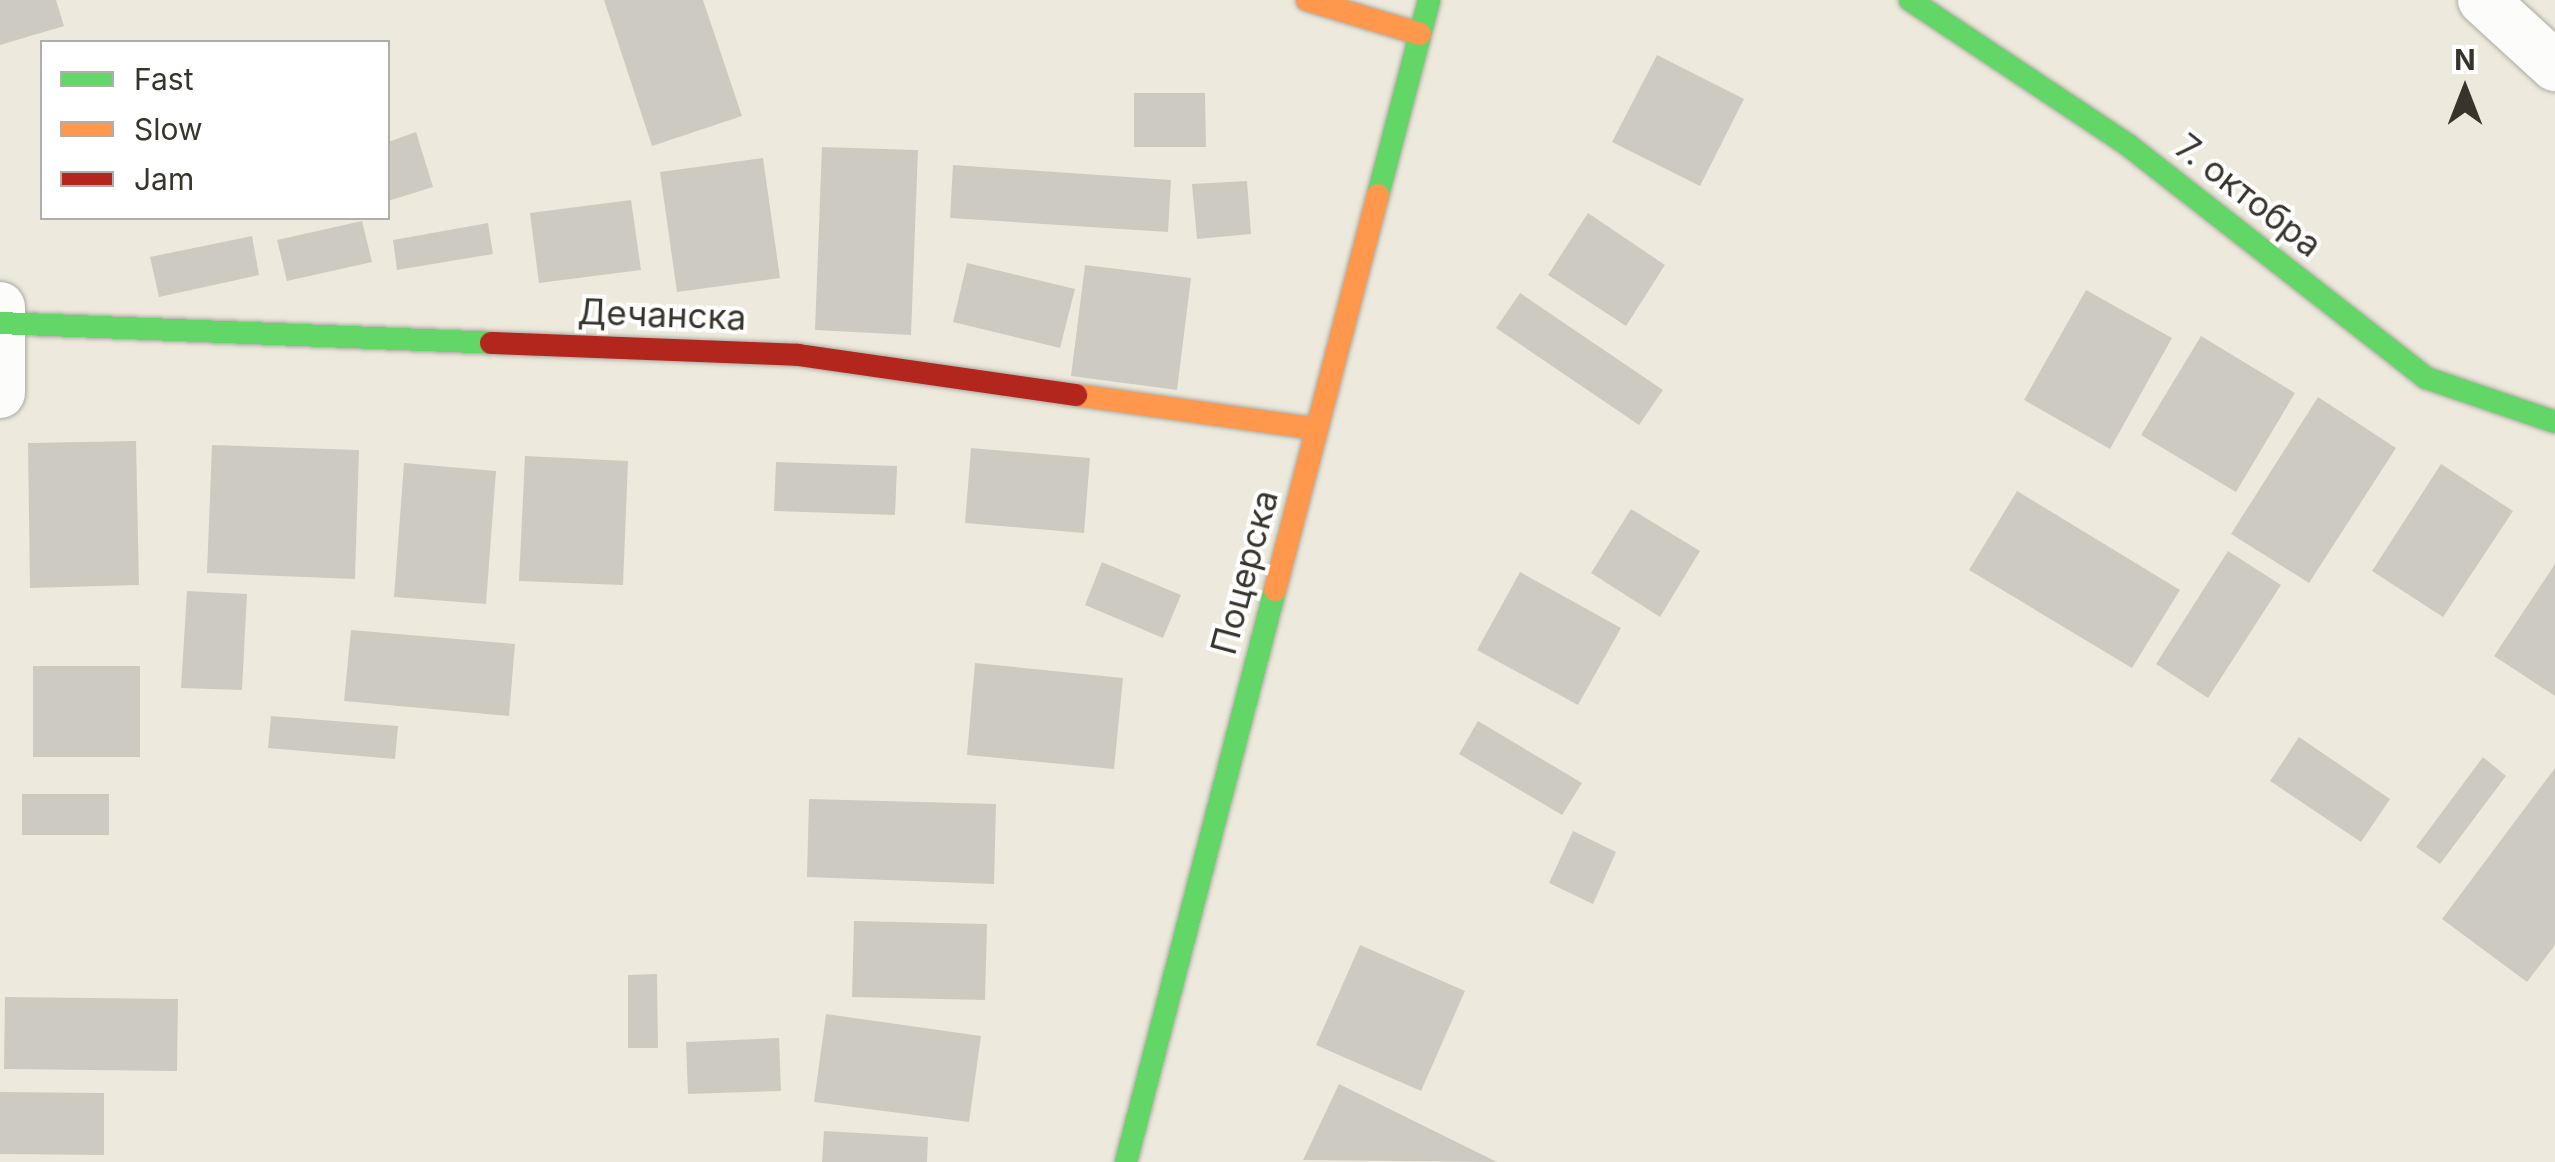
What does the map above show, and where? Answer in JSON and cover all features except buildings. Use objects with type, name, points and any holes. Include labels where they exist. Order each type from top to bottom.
[{"type":"street","points":[[1308,0],[1420,34]]},
{"type":"street","name":"Поцерска","points":[[1126,1162],[1429,0]]},
{"type":"street","name":"7. октобра","points":[[1910,0],[2128,144],[2426,378],[2555,422]]},
{"type":"street","points":[[2483,0],[2555,66]]},
{"type":"street","points":[[0,393],[2,318]]},
{"type":"street","name":"Дечанска","points":[[2,318],[798,354],[1317,429]]},
{"type":"traffic: fast","points":[[1378,195],[1429,0]]},
{"type":"traffic: fast","points":[[1910,0],[2128,145],[2426,378],[2555,422]]},
{"type":"traffic: fast","points":[[0,323],[491,343]]},
{"type":"traffic: fast","points":[[1126,1162],[1275,590]]},
{"type":"traffic: slow","points":[[1307,0],[1420,34]]},
{"type":"traffic: slow","points":[[1275,590],[1378,195]]},
{"type":"traffic: slow","points":[[1076,395],[1317,429]]},
{"type":"traffic: jam","points":[[491,343],[798,355],[1076,395]]}]
